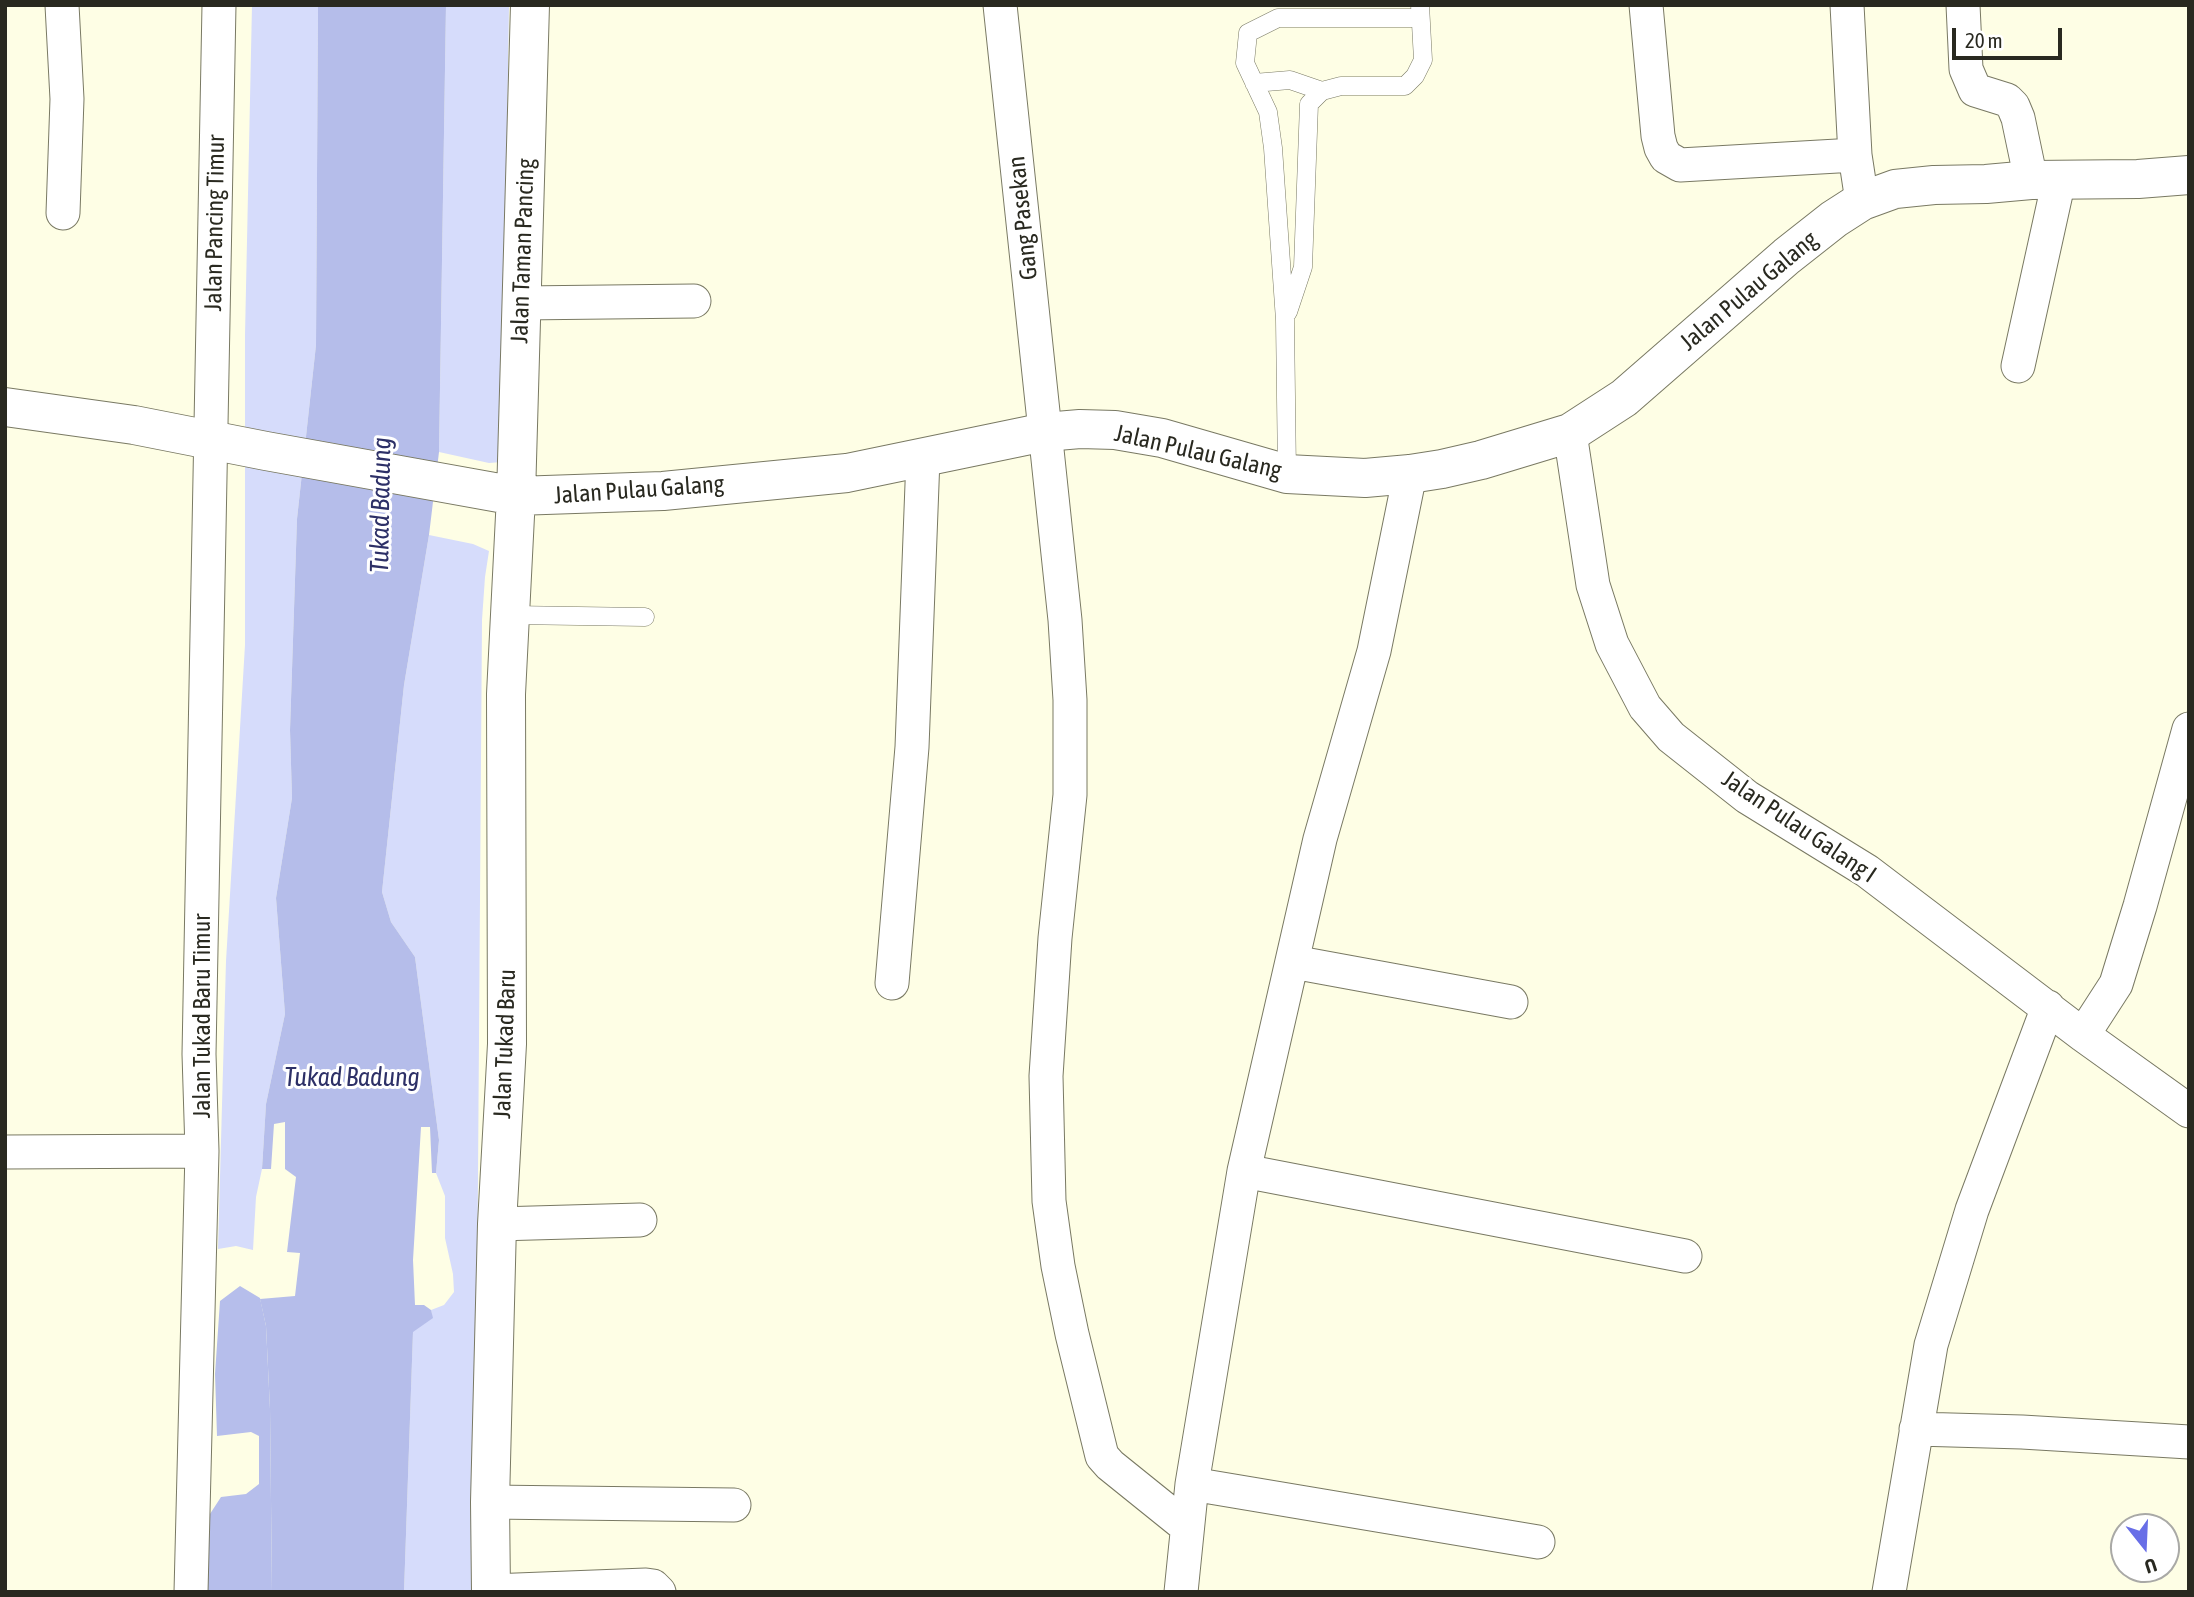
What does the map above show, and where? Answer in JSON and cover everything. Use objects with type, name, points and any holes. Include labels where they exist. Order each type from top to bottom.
[{"type":"street","points":[[62,5],[67,99],[63,213]]},
{"type":"street","name":"Jalan Pancing Timur","points":[[211,441],[219,5]]},
{"type":"street","name":"Jalan Taman Pancing","points":[[504,494],[521,303],[530,5]]},
{"type":"street","name":"Gang Pasekan","points":[[1000,5],[1065,620],[1070,700],[1070,795],[1055,938],[1046,1076],[1049,1201],[1058,1266],[1072,1334],[1102,1456],[1187,1527]]},
{"type":"street","points":[[1646,5],[1658,136],[1666,157],[1680,165],[1855,155]]},
{"type":"street","points":[[1847,5],[1855,155],[1861,201]]},
{"type":"street","points":[[1963,5],[1966,69],[1975,90],[2007,100],[2013,106],[2045,180],[2018,366]]},
{"type":"street","name":"Jalan Pulau Galang","points":[[5,407],[134,425],[504,494],[663,491],[847,473],[1045,432],[1115,430],[1162,438],[1287,474],[1365,478],[1410,474],[1481,460],[1570,433],[1624,398],[1778,264],[1861,201],[1895,189],[1934,185],[2138,179],[2189,174]]},
{"type":"street","points":[[521,303],[694,302]]},
{"type":"street","name":"Jalan Pulau Galang I","points":[[1570,433],[1593,585],[1612,644],[1645,707],[1671,737],[1747,797],[1867,870],[2083,1035],[2189,1111]]},
{"type":"street","name":"Jalan Tukad Baru Timur","points":[[191,1592],[202,1151],[199,1054],[211,441]]},
{"type":"street","points":[[892,984],[912,747],[923,458]]},
{"type":"street","points":[[1181,1592],[1192,1484],[1244,1171],[1320,839],[1371,665],[1410,474]]},
{"type":"street","name":"Jalan Tukad Baru","points":[[491,1591],[490,1502],[496,1224],[507,1044],[506,694],[511,615],[504,494]]},
{"type":"street","points":[[2083,1035],[2116,984],[2189,729]]},
{"type":"street","points":[[1293,962],[1511,1002]]},
{"type":"street","points":[[1889,1592],[1931,1345],[1972,1210],[2048,1007]]},
{"type":"street","points":[[5,1152],[202,1151]]},
{"type":"street","points":[[1244,1171],[1685,1256]]},
{"type":"street","points":[[496,1224],[639,1220]]},
{"type":"street","points":[[1916,1429],[2189,1442]]},
{"type":"street","points":[[1192,1484],[1538,1542]]},
{"type":"street","points":[[490,1502],[734,1505]]},
{"type":"street","points":[[491,1591],[646,1585],[653,1586],[659,1592]]},
{"type":"lane","points":[[1285,320],[1303,267],[1309,104],[1322,91],[1341,86],[1405,86],[1415,76],[1423,60],[1420,12],[1278,18],[1248,33],[1245,63],[1268,112],[1273,148],[1285,320],[1287,474]]},
{"type":"lane","points":[[1254,83],[1290,80],[1322,91]]},
{"type":"lane","points":[[511,615],[645,617]]},
{"type":"shaded area","points":[[252,5],[318,5],[316,345],[297,519],[290,730],[292,798],[276,898],[285,1014],[266,1104],[253,1250],[236,1246],[218,1249],[226,961],[245,645],[245,335]]},
{"type":"shaded area","points":[[446,5],[509,5],[502,462],[489,463],[439,452]]},
{"type":"shaded area","points":[[429,535],[473,544],[489,551],[482,620],[475,1592],[404,1592],[413,1331],[432,1318],[431,1310],[444,1305],[454,1292],[445,1238],[445,1196],[436,1173],[439,1140],[415,957],[391,922],[382,892],[404,685]]},
{"type":"shaded area","points":[[240,1286],[260,1298],[266,1326],[270,1409],[272,1592],[207,1592],[208,1517],[221,1497],[246,1494],[259,1484],[259,1436],[251,1432],[217,1436],[215,1374],[220,1301]]},
{"type":"water","name":"Tukad Badung","points":[[318,5],[446,5],[439,452],[429,535],[404,685],[382,892],[391,922],[415,957],[439,1140],[436,1173],[432,1173],[430,1127],[421,1127],[413,1260],[415,1305],[424,1305],[431,1310],[433,1318],[413,1332],[404,1592],[272,1592],[270,1409],[266,1326],[260,1299],[295,1296],[300,1253],[287,1252],[296,1177],[285,1169],[285,1122],[274,1124],[271,1169],[262,1169],[266,1104],[285,1014],[276,898],[292,798],[290,730],[297,519],[316,345]]}]
